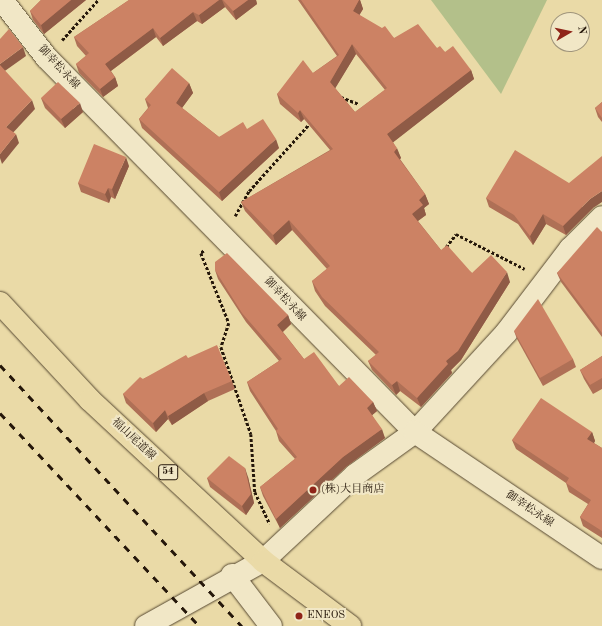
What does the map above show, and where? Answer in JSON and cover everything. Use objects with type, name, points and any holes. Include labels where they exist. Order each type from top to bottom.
[{"type":"main road","name":"御幸松永線","points":[[2,0],[46,57],[220,232],[415,432],[602,558]]},
{"type":"main road","points":[[146,626],[232,575],[263,561],[283,541],[356,476],[415,432],[506,333],[539,286],[602,217]]},
{"type":"main road","name":"福山尾道線","points":[[0,303],[90,400],[263,561],[350,626]]},
{"type":"main road","points":[[232,575],[271,626]]},
{"type":"path","points":[[46,57],[98,0]]},
{"type":"path","points":[[336,95],[359,104]]},
{"type":"path","points":[[283,541],[264,515],[255,492],[251,434],[222,347],[229,323],[201,253],[220,232],[232,222],[249,190],[316,117]]},
{"type":"path","points":[[444,250],[456,234],[528,271],[539,286]]},
{"type":"green space","points":[[431,0],[547,0],[501,94]]},
{"type":"building","points":[[41,0],[71,0],[41,25],[30,11]]},
{"type":"building","points":[[129,0],[219,0],[199,15],[193,12],[160,38],[153,28],[105,64],[115,77],[100,89],[76,64],[89,53],[74,37]]},
{"type":"building","points":[[223,0],[248,0],[233,11]]},
{"type":"building","points":[[301,0],[359,0],[353,11],[382,28],[385,26],[394,38],[418,24],[437,48],[440,46],[445,52],[453,46],[471,70],[387,134],[397,148],[394,152],[425,194],[419,200],[423,205],[412,214],[441,250],[447,245],[472,273],[491,255],[507,272],[458,351],[446,361],[448,364],[417,398],[397,381],[392,385],[368,361],[379,352],[322,297],[312,281],[330,266],[289,220],[273,235],[241,202],[333,149],[300,110],[298,113],[277,94],[303,60],[313,73],[339,55]],"holes":[[[352,44],[387,88],[355,112],[330,82]]]},
{"type":"building","points":[[9,29],[23,47],[0,64],[0,39]]},
{"type":"building","points":[[0,65],[32,100],[6,127],[16,134],[0,154]]},
{"type":"building","points":[[172,68],[189,83],[176,103],[219,137],[243,122],[247,129],[263,119],[276,139],[219,192],[139,119],[151,105],[145,99]]},
{"type":"building","points":[[58,82],[80,103],[61,119],[41,98]]},
{"type":"building","points":[[602,102],[602,118],[595,108]]},
{"type":"building","points":[[94,144],[126,157],[112,189],[108,188],[105,194],[78,183]]},
{"type":"building","points":[[515,150],[569,183],[602,156],[602,191],[590,199],[563,226],[543,214],[530,236],[514,215],[486,198]]},
{"type":"building","points":[[597,227],[602,232],[602,333],[557,273]]},
{"type":"building","points":[[227,253],[288,315],[277,325],[304,359],[314,352],[339,386],[349,377],[373,402],[367,408],[382,429],[343,457],[276,519],[260,487],[297,457],[276,431],[278,429],[247,382],[282,359],[242,313],[215,270],[215,262]]},
{"type":"building","points":[[538,299],[573,359],[540,378],[514,331]]},
{"type":"building","points":[[217,345],[232,381],[204,393],[168,416],[165,410],[153,423],[123,394],[140,377],[143,379],[186,355],[188,358]]},
{"type":"building","points":[[602,356],[602,378],[590,385],[580,370]]},
{"type":"building","points":[[541,398],[592,432],[587,439],[602,448],[602,531],[580,517],[591,500],[566,483],[569,478],[512,440]]},
{"type":"building","points":[[229,456],[245,468],[251,494],[242,506],[207,478]]},
{"type":"railway","points":[[0,365],[242,626]]},
{"type":"railway","points":[[0,413],[199,626]]},
{"type":"place","name":"(株)大目商店","points":[[313,490]]},
{"type":"place","name":"ENEOS","points":[[299,616]]}]
